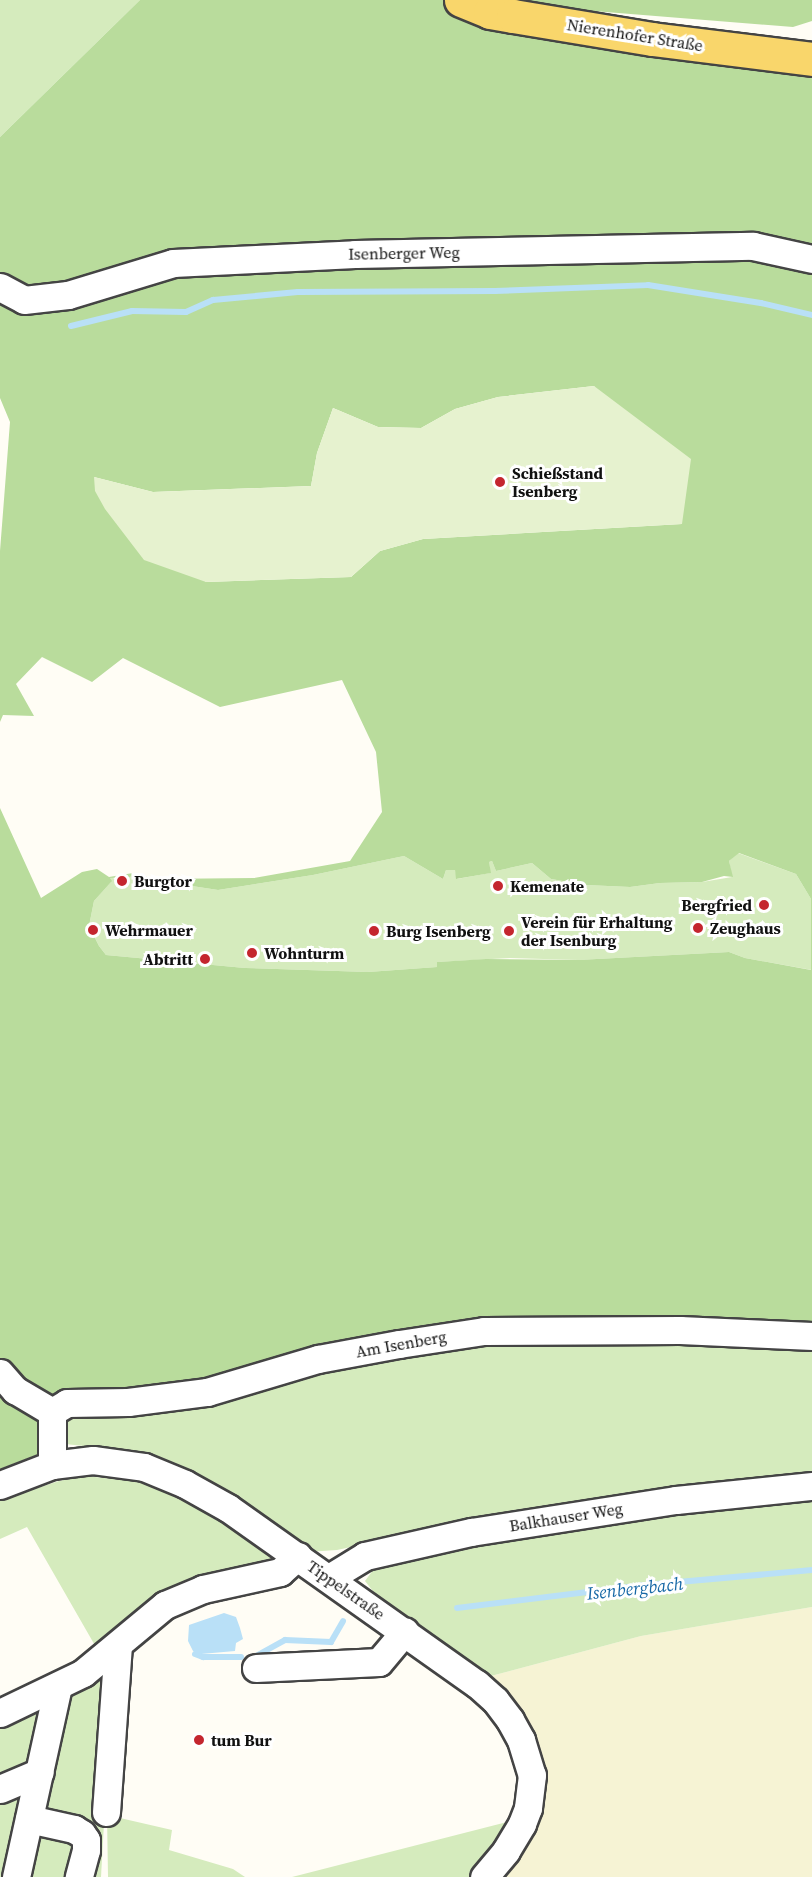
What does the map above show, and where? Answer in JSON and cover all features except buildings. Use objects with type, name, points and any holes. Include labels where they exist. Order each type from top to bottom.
[{"type":"main road","name":"Nierenhofer Straße","points":[[461,0],[490,12],[513,16],[652,39],[812,59]]},
{"type":"street","name":"Isenberger Weg","points":[[1,285],[24,300],[68,295],[173,263],[355,254],[753,246],[812,259]]},
{"type":"street","name":"Am Isenberg","points":[[52,1412],[67,1403],[128,1402],[207,1392],[318,1359],[484,1330],[680,1330],[812,1336]]},
{"type":"street","points":[[0,1373],[15,1390],[52,1412],[52,1465]]},
{"type":"street","name":"Tippelstraße","points":[[0,1485],[52,1465],[93,1460],[144,1467],[185,1484],[228,1508],[298,1556],[405,1631],[495,1700],[521,1740],[532,1775],[528,1808],[506,1851],[484,1877]]},
{"type":"street","name":"Balkhauser Weg","points":[[329,1578],[365,1556],[471,1532],[676,1500],[812,1486]]},
{"type":"street","points":[[0,1713],[83,1673],[165,1605],[203,1589],[280,1572],[298,1556]]},
{"type":"street","points":[[256,1668],[379,1662],[405,1631]]},
{"type":"street","points":[[106,1812],[118,1645]]},
{"type":"street","points":[[16,1877],[58,1686]]},
{"type":"street","points":[[0,1789],[40,1772]]},
{"type":"street","points":[[29,1819],[74,1829],[82,1833],[86,1840],[86,1850],[79,1877]]},
{"type":"shaded area","points":[[812,1607],[812,1877],[498,1877],[540,1793],[487,1677],[641,1636]]},
{"type":"green space","points":[[0,0],[140,0],[0,137]]},
{"type":"green space","points":[[140,0],[443,0],[507,33],[812,78],[812,1332],[481,1326],[127,1396],[96,1389],[69,1396],[47,1395],[44,1452],[0,1469],[0,808],[41,898],[82,872],[97,869],[109,877],[133,873],[157,879],[254,878],[350,861],[382,812],[376,752],[342,680],[220,707],[123,658],[92,682],[42,657],[16,684],[34,716],[3,715],[0,722],[0,551],[10,422],[0,398],[0,137]],"holes":[[[594,386],[682,524],[423,539],[380,551],[351,577],[206,582],[94,477],[153,492],[311,486],[317,453],[333,408],[378,427],[421,428],[455,409],[498,397]],[[739,853],[796,874],[811,899],[811,970],[745,958],[729,952],[578,960],[486,959],[437,962],[437,967],[368,972],[245,968],[106,955],[89,926],[94,901],[112,881],[110,878],[130,877],[132,874],[133,877],[218,890],[313,875],[404,856],[443,879],[446,870],[455,870],[456,879],[491,873],[489,862],[492,861],[496,871],[532,863],[551,879],[586,885],[630,887],[660,883],[702,882],[724,876],[733,877],[729,861]]]},
{"type":"green space","points":[[501,0],[812,0],[812,21],[793,27],[519,5]]},
{"type":"green space","name":"Schießstand Isenberg","points":[[594,386],[691,459],[682,524],[423,539],[380,551],[351,577],[206,582],[144,560],[105,509],[95,491],[94,477],[153,492],[311,486],[317,453],[333,408],[378,427],[421,428],[455,409],[498,397]]},
{"type":"green space","points":[[738,853],[796,874],[811,899],[812,970],[745,958],[729,952],[578,960],[510,958],[437,962],[437,967],[368,972],[245,968],[106,955],[89,926],[94,901],[111,882],[110,878],[132,874],[133,877],[218,890],[313,875],[404,856],[443,879],[446,870],[455,869],[457,879],[490,873],[489,862],[492,861],[496,871],[532,863],[551,879],[586,885],[630,887],[660,883],[702,882],[732,877],[729,861]]},
{"type":"green space","points":[[479,1339],[812,1343],[812,1480],[472,1521],[337,1550],[307,1552],[231,1500],[150,1453],[65,1444],[61,1427],[70,1413],[320,1363]]},
{"type":"green space","points":[[85,1476],[142,1482],[219,1517],[278,1561],[97,1649],[27,1527],[0,1539],[0,1500],[59,1481]]},
{"type":"green space","points":[[812,1497],[812,1607],[641,1636],[487,1677],[380,1600],[365,1581],[379,1562],[476,1541]]},
{"type":"green space","points":[[113,1661],[101,1877],[0,1877],[0,1711]]},
{"type":"green space","points":[[107,1815],[172,1830],[169,1850],[233,1869],[245,1877],[108,1877]]},
{"type":"green space","points":[[515,1820],[472,1877],[292,1877]]},
{"type":"water","points":[[224,1613],[236,1617],[240,1628],[243,1639],[236,1643],[235,1651],[201,1654],[193,1651],[188,1641],[189,1625]]},
{"type":"waterway","points":[[71,326],[132,311],[186,312],[213,300],[298,292],[495,291],[648,285],[761,303],[812,315]]},
{"type":"waterway","name":"Isenbergbach","points":[[457,1608],[645,1585],[812,1570]]},
{"type":"waterway","name":"Isenbergbach","points":[[256,1656],[285,1640],[331,1642],[343,1621]]},
{"type":"waterway","name":"Isenbergbach","points":[[195,1654],[203,1657],[241,1657]]},
{"type":"place","name":"Schießstand Isenberg","points":[[500,482]]},
{"type":"place","name":"Burgtor","points":[[122,881]]},
{"type":"place","name":"Kemenate","points":[[498,886]]},
{"type":"place","name":"Bergfried","points":[[764,905]]},
{"type":"place","name":"Zeughaus","points":[[698,928]]},
{"type":"place","name":"Wehrmauer","points":[[93,930]]},
{"type":"place","name":"Burg Isenberg","points":[[374,931]]},
{"type":"place","name":"Verein für Erhaltung der Isenburg","points":[[509,931]]},
{"type":"place","name":"Wohnturm","points":[[252,953]]},
{"type":"place","name":"Abtritt","points":[[205,959]]},
{"type":"place","name":"tum Bur","points":[[199,1740]]}]
